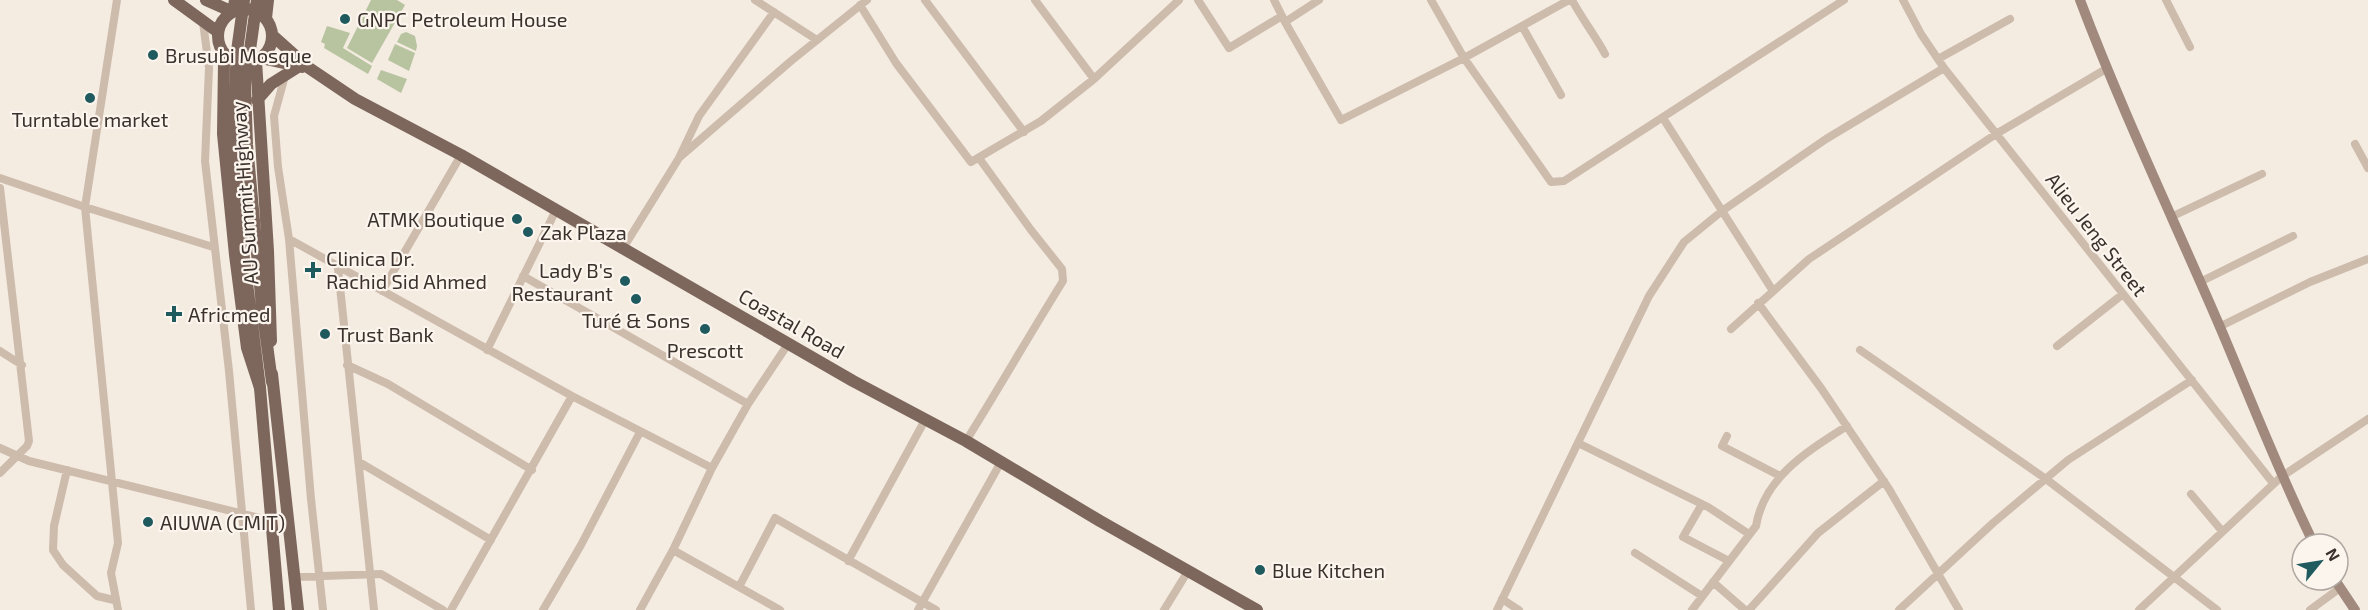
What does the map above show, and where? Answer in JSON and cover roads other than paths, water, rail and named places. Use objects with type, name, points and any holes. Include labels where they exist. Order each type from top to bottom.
[{"type":"main road","points":[[174,0],[218,32],[222,50],[236,61],[244,63],[258,59],[271,43],[272,34],[266,18],[268,0]]},
{"type":"main road","points":[[206,0],[250,9],[266,18]]},
{"type":"main road","points":[[244,0],[236,68],[233,126],[239,218],[260,387]]},
{"type":"main road","points":[[257,0],[245,86],[247,145],[262,308],[272,382]]},
{"type":"main road","points":[[218,32],[234,6]]},
{"type":"main road","name":"Coastal Road","points":[[272,34],[304,67],[355,99],[461,155],[622,250],[966,441],[1257,610]]},
{"type":"main road","name":"AU Summit Highway","points":[[222,50],[224,63],[223,134],[247,348],[260,387],[279,610]]},
{"type":"main road","name":"AU Summit Highway","points":[[258,59],[257,99],[268,251],[272,382],[298,610]]},
{"type":"main road","name":"Coastal Road","points":[[258,59],[304,67]]},
{"type":"main road","points":[[257,99],[271,84],[286,73],[304,67]]},
{"type":"street","points":[[117,0],[85,207],[118,543],[111,573],[117,610]]},
{"type":"street","points":[[755,0],[817,40]]},
{"type":"street","points":[[925,0],[1024,132]]},
{"type":"street","points":[[1035,0],[1094,79]]},
{"type":"street","points":[[679,158],[863,3],[896,63],[971,162],[1024,132],[1094,79],[1179,0]]},
{"type":"street","points":[[1198,0],[1229,48],[1319,0]]},
{"type":"street","points":[[1274,0],[1341,120],[1464,58],[1570,0],[1605,54]]},
{"type":"street","points":[[1431,0],[1464,58],[1551,182],[1564,181],[1844,0]]},
{"type":"street","name":"Alieu Jeng Street","points":[[1903,0],[1921,34],[1944,68],[2122,294],[2277,480]]},
{"type":"street","points":[[2080,0],[2106,69],[2219,327],[2277,480],[2307,532]]},
{"type":"street","points":[[2166,0],[2190,47]]},
{"type":"street","points":[[622,250],[679,158],[699,116],[774,12]]},
{"type":"street","points":[[1938,59],[2010,19]]},
{"type":"street","points":[[203,20],[209,68],[205,161],[229,371],[251,610]]},
{"type":"street","points":[[1522,26],[1561,94]]},
{"type":"street","points":[[1497,610],[1649,296],[1684,243],[1722,211],[1826,139],[1944,68]]},
{"type":"street","points":[[1731,329],[1809,259],[1996,134],[2106,69]]},
{"type":"street","points":[[286,73],[274,116],[278,166],[289,239],[311,499],[323,610]]},
{"type":"street","points":[[1663,118],[1773,291]]},
{"type":"street","points":[[2355,144],[2368,167]]},
{"type":"street","points":[[382,291],[461,155]]},
{"type":"street","points":[[966,441],[1063,282],[1064,275],[1062,269],[979,158]]},
{"type":"street","points":[[2171,217],[2262,174]]},
{"type":"street","points":[[0,178],[213,246]]},
{"type":"street","points":[[0,188],[29,441],[27,446],[0,473]]},
{"type":"street","points":[[487,350],[556,210]]},
{"type":"street","points":[[2200,282],[2293,236]]},
{"type":"street","points":[[289,239],[487,350],[712,468]]},
{"type":"street","points":[[2219,327],[2310,282],[2368,259]]},
{"type":"street","points":[[0,266],[9,268]]},
{"type":"street","points":[[338,268],[374,610]]},
{"type":"street","points":[[523,276],[748,404]]},
{"type":"street","points":[[2057,346],[2122,294]]},
{"type":"street","points":[[1758,303],[1884,481],[1959,610]]},
{"type":"street","points":[[640,610],[712,468],[748,404],[788,344]]},
{"type":"street","points":[[1860,350],[2046,479],[2217,610]]},
{"type":"street","points":[[0,351],[22,365]]},
{"type":"street","points":[[347,365],[388,384],[532,470]]},
{"type":"street","points":[[1899,610],[2068,460],[2192,380]]},
{"type":"street","points":[[451,610],[572,396]]},
{"type":"street","points":[[2139,610],[2277,480],[2368,419]]},
{"type":"street","points":[[848,561],[925,420]]},
{"type":"street","points":[[1692,610],[1756,526],[1759,511],[1775,480],[1813,448],[1847,426]]},
{"type":"street","points":[[543,610],[581,545],[640,432]]},
{"type":"street","points":[[1727,436],[1722,446],[1780,476]]},
{"type":"street","points":[[1578,443],[1702,504],[1749,534]]},
{"type":"street","points":[[0,448],[29,461],[272,521]]},
{"type":"street","points":[[358,462],[491,540]]},
{"type":"street","points":[[920,606],[1001,462]]},
{"type":"street","points":[[67,470],[54,526],[52,550],[63,565],[97,596],[114,600]]},
{"type":"street","points":[[1713,582],[1747,610],[1818,533],[1884,481]]},
{"type":"street","points":[[2191,494],[2222,531]]},
{"type":"street","points":[[1702,504],[1683,537],[1729,561]]},
{"type":"street","points":[[739,587],[775,518],[920,606],[936,610]]},
{"type":"street","points":[[672,550],[780,610]]},
{"type":"street","points":[[1635,554],[1702,596]]},
{"type":"street","points":[[1164,610],[1188,571]]},
{"type":"street","points":[[294,577],[381,574],[443,610]]},
{"type":"street","points":[[2310,610],[2329,592]]},
{"type":"street","points":[[2343,592],[2355,610]]},
{"type":"street","points":[[1502,599],[1519,610]]},
{"type":"place","name":"GNPC Petroleum House","points":[[345,19]]},
{"type":"place","name":"Brusubi Mosque","points":[[153,55]]},
{"type":"place","name":"Turntable market","points":[[90,98]]},
{"type":"place","name":"ATMK Boutique","points":[[517,219]]},
{"type":"place","name":"Zak Plaza","points":[[528,232]]},
{"type":"place","name":"Clinica Dr. Rachid Sid Ahmed","points":[[313,270]]},
{"type":"place","name":"Lady B's Restaurant","points":[[625,281]]},
{"type":"place","name":"Turé & Sons","points":[[636,299]]},
{"type":"place","name":"Africmed","points":[[174,314]]},
{"type":"place","name":"Prescott","points":[[705,329]]},
{"type":"place","name":"Trust Bank","points":[[325,334]]},
{"type":"place","name":"AIUWA (CMIT)","points":[[148,522]]},
{"type":"place","name":"Blue Kitchen","points":[[1260,570]]}]
